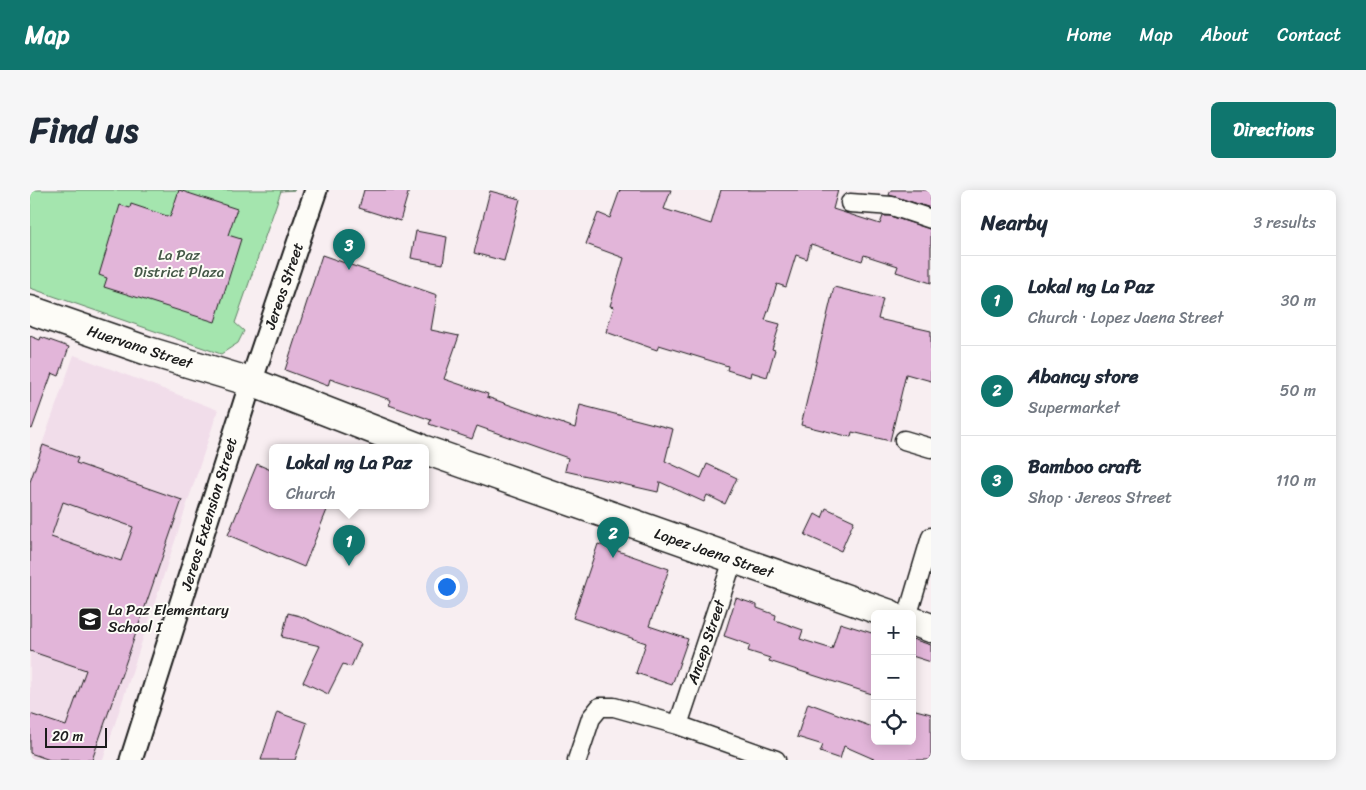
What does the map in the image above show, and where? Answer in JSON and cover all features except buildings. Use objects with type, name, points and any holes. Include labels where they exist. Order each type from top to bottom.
[{"type":"main road","name":"Huervana Street","points":[[30,310],[148,351],[251,382]]},
{"type":"main road","points":[[251,382],[410,444]]},
{"type":"main road","name":"Lopez Jaena Street","points":[[429,451],[878,610]]},
{"type":"main road","points":[[916,622],[931,628]]},
{"type":"street","name":"Jereos Street","points":[[251,382],[316,190]]},
{"type":"street","points":[[850,203],[892,206],[931,219]]},
{"type":"street","name":"Jereos Extension Street","points":[[137,758],[251,382]]},
{"type":"street","points":[[904,440],[931,448]]},
{"type":"street","points":[[909,610],[931,537]]},
{"type":"street","name":"Ancep Street","points":[[678,725],[733,560]]},
{"type":"street","points":[[577,760],[591,718],[600,707],[614,707],[678,725],[776,760]]},
{"type":"shaded area","name":"La Paz Elementary School I","points":[[74,355],[218,410],[103,760],[30,760],[30,478]]},
{"type":"green space","name":"La Paz District Plaza","points":[[30,190],[295,190],[281,191],[235,323],[244,331],[238,343],[221,354],[30,288]]},
{"type":"place","name":"Bamboo craft","points":[[349,270]]},
{"type":"place","name":"Abancy store","points":[[613,558]]},
{"type":"place","name":"Lokal ng La Paz","points":[[349,566]]},
{"type":"place","name":"La Paz Elementary School I","points":[[90,619]]}]
